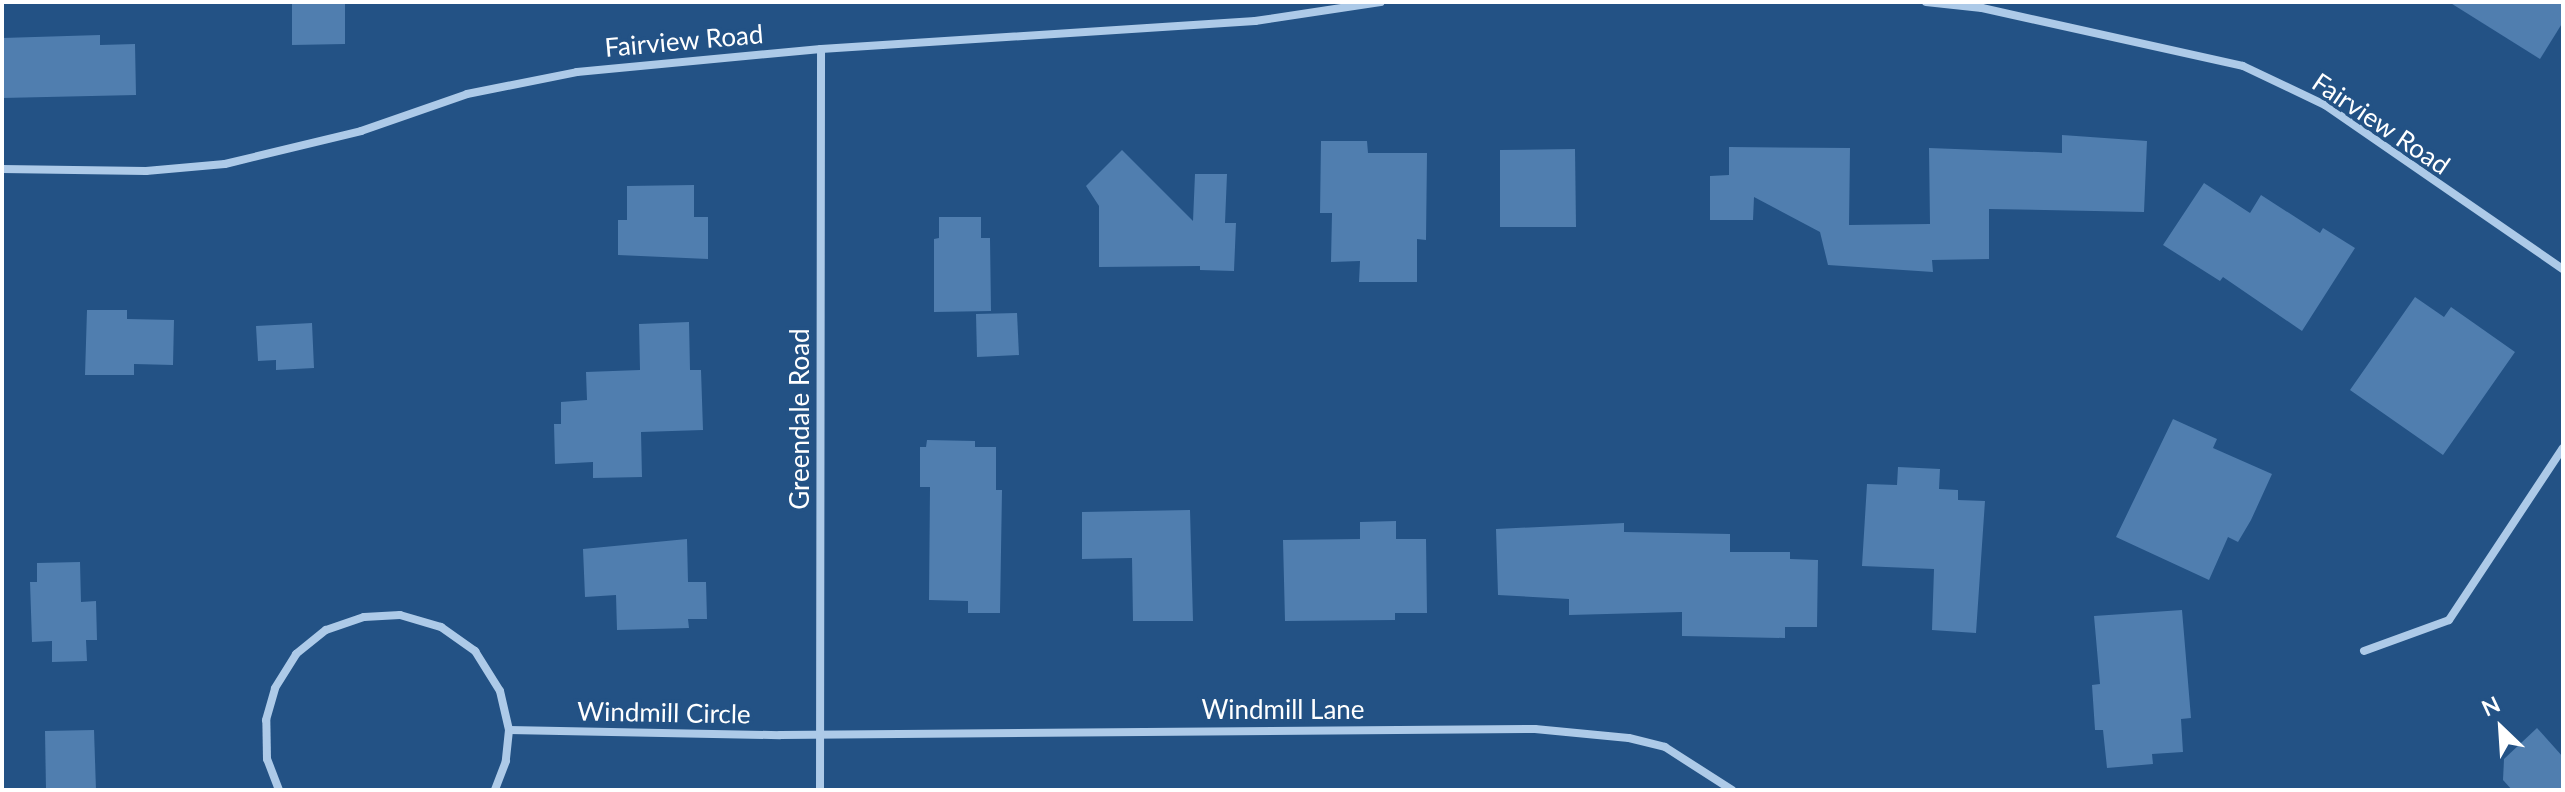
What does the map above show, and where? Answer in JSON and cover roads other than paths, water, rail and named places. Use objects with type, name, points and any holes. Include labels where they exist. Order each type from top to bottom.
[{"type":"street","name":"Fairview Road","points":[[2,169],[146,171],[225,164],[361,131],[467,94],[563,74],[821,49],[1255,21],[1381,2]]},
{"type":"street","name":"Fairview Road","points":[[1926,2],[1982,8],[2243,66],[2325,105],[2563,269]]},
{"type":"street","name":"Greendale Road","points":[[820,790],[821,49]]},
{"type":"street","points":[[2364,651],[2449,620],[2563,448]]},
{"type":"street","points":[[279,790],[267,759],[266,720],[275,688],[296,654],[326,630],[364,617],[400,615],[441,627],[475,651],[500,691],[509,730],[506,761],[495,790]]},
{"type":"street","name":"Windmill Lane","points":[[819,733],[1535,729],[1629,738],[1665,747],[1732,790]]},
{"type":"street","name":"Windmill Circle","points":[[509,730],[819,733]]}]
